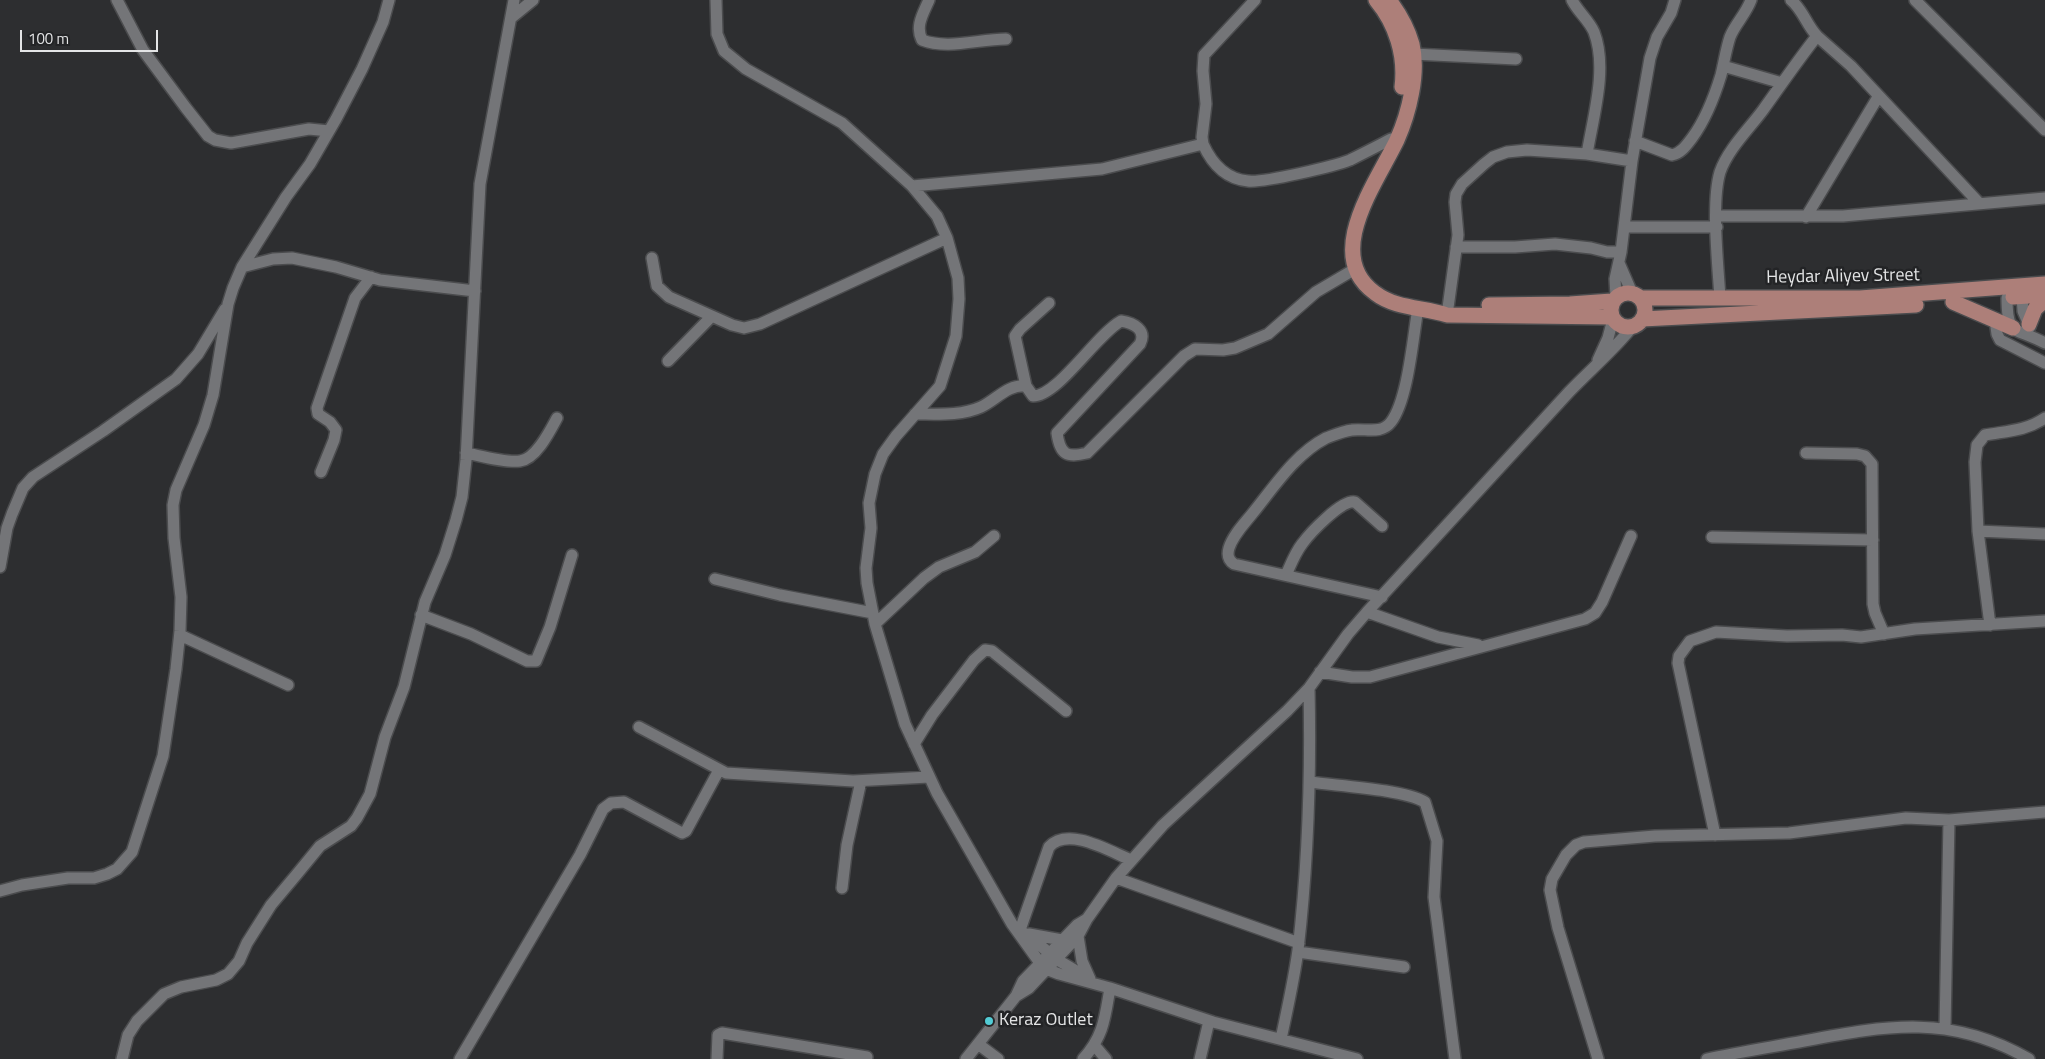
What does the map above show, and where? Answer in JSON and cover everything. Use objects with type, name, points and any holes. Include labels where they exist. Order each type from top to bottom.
[{"type":"main road","points":[[1386,0],[1405,26],[1412,44],[1412,81],[1410,100],[1393,143],[1363,205],[1357,222],[1353,241],[1355,268],[1362,280],[1376,294],[1387,301],[1401,306],[1418,308],[1612,318],[1622,326],[1638,323],[1645,306],[1636,295],[1622,293],[1614,299],[1610,308],[1612,318]]},
{"type":"main road","points":[[1386,0],[1384,10],[1395,32],[1403,56],[1401,98],[1393,143]]},
{"type":"main road","name":"Heydar Aliyev Street","points":[[1636,295],[1720,298],[1860,298],[2045,284]]},
{"type":"main road","name":"Heydar Aliyev Street","points":[[1638,323],[2045,295]]},
{"type":"main road","points":[[1443,310],[1570,304],[1614,299]]},
{"type":"main road","points":[[2029,324],[2035,309],[2045,300]]},
{"type":"main road","points":[[1953,302],[2012,328]]},
{"type":"street","points":[[117,0],[143,50],[208,136],[215,140],[232,143],[309,129],[329,132]]},
{"type":"street","points":[[0,567],[7,528],[12,514],[24,488],[33,477],[176,379],[198,354],[228,304],[242,267],[329,132],[362,69],[383,22],[389,0]]},
{"type":"street","points":[[122,1059],[128,1034],[137,1021],[164,994],[181,987],[216,980],[228,974],[238,961],[271,905],[320,846],[351,826],[358,818],[370,794],[385,737],[404,688],[421,615],[445,555],[462,497],[480,184],[514,0]]},
{"type":"street","points":[[511,18],[533,0]]},
{"type":"street","points":[[716,0],[716,34],[724,52],[769,82],[842,123],[912,186],[937,216],[947,238],[958,278],[959,299],[956,336],[940,386],[883,454],[870,490],[871,528],[866,568],[874,619],[891,683],[905,724],[928,777],[1018,929],[1043,966],[1069,978],[1093,981]]},
{"type":"street","points":[[929,0],[918,27],[918,33],[922,40],[931,43],[947,44],[984,39],[1006,39]]},
{"type":"street","points":[[1256,0],[1204,56],[1203,71],[1206,104],[1203,144],[1212,161],[1228,175],[1248,181],[1279,177],[1348,161],[1393,143]]},
{"type":"street","points":[[1572,0],[1594,31],[1600,54],[1600,73],[1588,154]]},
{"type":"street","points":[[1614,299],[1615,279],[1620,257],[1632,160],[1652,49],[1671,13],[1675,0]]},
{"type":"street","points":[[1635,141],[1672,155],[1678,154],[1703,122],[1723,66],[1729,39],[1746,12],[1751,0]]},
{"type":"street","points":[[1791,0],[1798,6],[1805,21],[1817,36],[1851,66],[1979,203]]},
{"type":"street","points":[[1915,0],[2044,128]]},
{"type":"street","points":[[1720,298],[1717,222],[1718,185],[1724,164],[1797,60],[1817,36]]},
{"type":"street","points":[[1413,54],[1516,60]]},
{"type":"street","points":[[1723,66],[1782,83]]},
{"type":"street","points":[[1806,217],[1878,97]]},
{"type":"street","points":[[912,186],[1102,169],[1203,144]]},
{"type":"street","points":[[1443,310],[1456,247],[1458,226],[1455,210],[1456,194],[1462,184],[1484,164],[1494,157],[1514,150],[1588,154],[1632,160]]},
{"type":"street","points":[[1624,227],[1878,214],[2045,198]]},
{"type":"street","points":[[652,258],[659,290],[669,297],[711,317],[744,328],[752,327],[947,238]]},
{"type":"street","points":[[1456,247],[1515,247],[1555,244],[1591,248],[1607,252],[1620,257],[1636,295]]},
{"type":"street","points":[[242,267],[273,259],[292,258],[326,264],[392,282],[475,291]]},
{"type":"street","points":[[1049,303],[1020,329],[1015,336],[1026,386],[1032,396],[1044,394],[1115,324],[1121,321],[1129,322],[1139,328],[1143,339],[1056,433],[1060,448],[1066,455],[1076,456],[1087,453],[1184,356],[1195,349],[1223,350],[1235,348],[1268,334],[1316,292],[1355,268]]},
{"type":"street","points":[[321,472],[336,430],[330,422],[318,414],[317,408],[355,298],[371,277]]},
{"type":"street","points":[[2014,297],[2040,340]]},
{"type":"street","points":[[2014,297],[2008,323],[2012,328],[2040,340]]},
{"type":"street","points":[[0,891],[22,885],[68,878],[94,878],[116,868],[132,852],[163,756],[180,635],[181,597],[174,538],[173,505],[176,490],[204,425],[213,395],[228,304]]},
{"type":"street","points":[[1382,597],[1234,564],[1229,560],[1228,554],[1229,546],[1238,532],[1283,476],[1315,445],[1351,430],[1377,430],[1390,423],[1395,415],[1405,386],[1418,308]]},
{"type":"street","points":[[668,361],[711,317]]},
{"type":"street","points":[[1596,364],[1608,338],[1612,318]]},
{"type":"street","points":[[1995,320],[2000,340],[2045,363]]},
{"type":"street","points":[[966,1059],[1016,996],[1025,991],[1043,966],[1078,936],[1087,919],[1116,878],[1162,825],[1266,732],[1309,688],[1348,634],[1367,612],[1459,510],[1596,364],[1606,357],[1638,323]]},
{"type":"street","points":[[915,414],[968,411],[982,406],[1014,387],[1026,386]]},
{"type":"street","points":[[466,453],[515,461],[525,459],[542,443],[557,418]]},
{"type":"street","points":[[1990,625],[1978,532],[1977,445],[1985,436],[2014,432],[2038,423],[2045,418]]},
{"type":"street","points":[[1806,454],[1858,454],[1870,459],[1872,464],[1873,604],[1874,613],[1884,634]]},
{"type":"street","points":[[1286,575],[1301,545],[1310,534],[1347,502],[1356,502],[1382,526]]},
{"type":"street","points":[[1978,532],[2045,534]]},
{"type":"street","points":[[874,619],[940,567],[975,552],[994,536]]},
{"type":"street","points":[[1320,672],[1352,677],[1370,677],[1575,622],[1594,612],[1602,602],[1632,536]]},
{"type":"street","points":[[1712,537],[1873,540]]},
{"type":"street","points":[[421,615],[472,634],[527,662],[536,661],[550,627],[572,555]]},
{"type":"street","points":[[715,579],[874,619]]},
{"type":"street","points":[[1367,612],[1438,637],[1482,646]]},
{"type":"street","points":[[1715,835],[1678,663],[1684,648],[1690,641],[1716,632],[1787,636],[1836,635],[1861,637],[1915,629],[2045,621]]},
{"type":"street","points":[[180,635],[288,685]]},
{"type":"street","points":[[914,744],[932,715],[974,660],[985,650],[992,652],[1066,711]]},
{"type":"street","points":[[1281,1039],[1298,948],[1310,782],[1309,688]]},
{"type":"street","points":[[639,727],[719,770],[731,774],[861,781],[928,777]]},
{"type":"street","points":[[460,1059],[580,855],[604,809],[611,803],[624,802],[682,834],[686,831],[719,770]]},
{"type":"street","points":[[842,888],[847,845],[861,781]]},
{"type":"street","points":[[1310,782],[1414,797],[1426,804],[1437,842],[1434,896],[1455,1059]]},
{"type":"street","points":[[1598,1059],[1558,928],[1550,890],[1552,879],[1566,855],[1576,845],[1584,842],[1655,836],[1789,833],[1906,818],[1949,820],[2045,812]]},
{"type":"street","points":[[1944,1029],[1949,820]]},
{"type":"street","points":[[1018,929],[1050,847],[1054,842],[1061,839],[1078,838],[1131,860]]},
{"type":"street","points":[[1116,878],[1298,948],[1404,967]]},
{"type":"street","points":[[1053,957],[1062,940],[1077,925],[1087,919]]},
{"type":"street","points":[[1018,929],[1062,940]]},
{"type":"street","points":[[1018,929],[1053,957],[1093,981],[1110,988],[1209,1021],[1357,1059]]},
{"type":"street","points":[[1078,936],[1082,961],[1093,981]]},
{"type":"street","points":[[1083,1059],[1095,1046],[1103,1028],[1110,988]]},
{"type":"street","points":[[1200,1059],[1209,1021]]},
{"type":"street","points":[[1707,1059],[1870,1028],[1912,1026],[1971,1033],[1995,1042],[2029,1059]]},
{"type":"street","points":[[717,1059],[718,1035],[722,1033],[867,1057]]},
{"type":"street","points":[[978,1044],[998,1059]]},
{"type":"street","points":[[1095,1046],[1106,1059]]},
{"type":"place","name":"Keraz Outlet","points":[[989,1021]]}]
